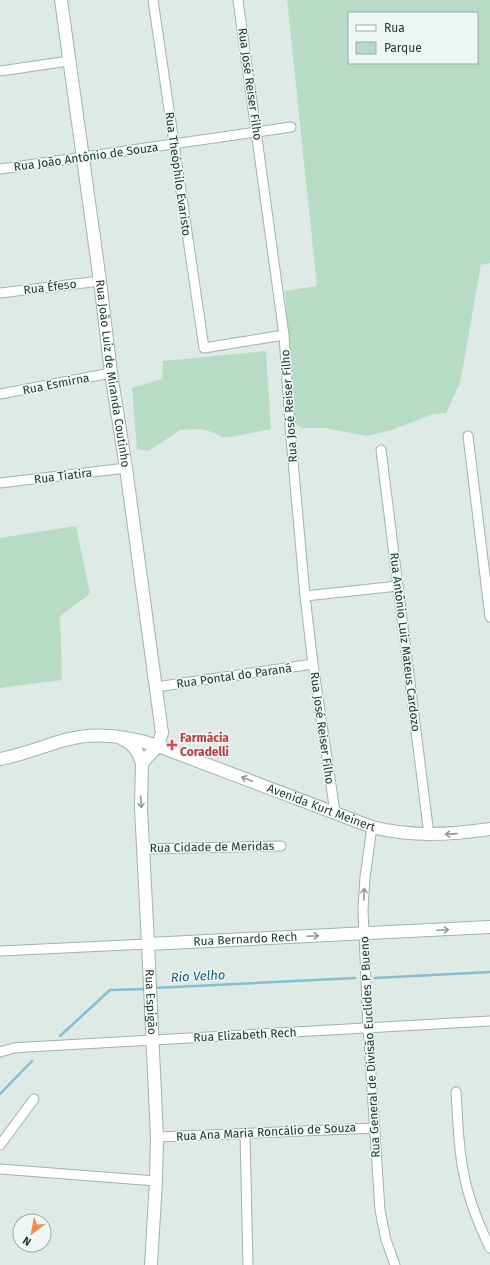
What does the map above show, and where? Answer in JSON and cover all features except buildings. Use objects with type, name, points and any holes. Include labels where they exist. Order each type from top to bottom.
[{"type":"main road","name":"Rua João Luiz de Miranda Coutinho","points":[[61,0],[100,281],[111,373],[126,468],[162,733],[158,746]]},
{"type":"main road","points":[[0,759],[78,737],[102,735],[118,737],[133,746],[142,764]]},
{"type":"main road","name":"Avenida Kurt Meinert","points":[[118,737],[134,739],[158,746],[372,827],[403,833],[429,834],[490,829]]},
{"type":"main road","points":[[142,764],[158,746]]},
{"type":"main road","name":"Rua Espigão","points":[[142,764],[141,796],[143,849],[157,1137],[151,1265]]},
{"type":"main road","name":"Rua Bernardo Rech","points":[[148,944],[490,927]]},
{"type":"street","name":"Rua Theóphilo Evaristo","points":[[153,0],[204,348],[284,335]]},
{"type":"street","name":"Rua José Reiser Filho","points":[[238,0],[284,335],[292,459],[305,596],[313,664],[335,812]]},
{"type":"street","points":[[0,70],[69,61]]},
{"type":"street","name":"Rua João Antônio de Souza","points":[[0,169],[291,127]]},
{"type":"street","name":"Rua Éfeso","points":[[0,293],[100,281]]},
{"type":"street","name":"Rua Esmirna","points":[[0,394],[111,373]]},
{"type":"street","points":[[468,436],[490,617]]},
{"type":"street","name":"Rua Antônio Luiz Mateus Cardozo","points":[[381,450],[429,834]]},
{"type":"street","name":"Rua Tiatira","points":[[0,484],[126,468]]},
{"type":"street","points":[[305,596],[398,586]]},
{"type":"street","name":"Rua Pontal do Paraná","points":[[156,687],[313,664]]},
{"type":"street","name":"Rua General de Divisão Euclides P Bueno","points":[[372,827],[364,892],[364,933],[368,1028],[380,1210],[386,1240],[395,1265]]},
{"type":"street","name":"Rua Cidade de Meridas","points":[[143,849],[281,846]]},
{"type":"street","name":"Rua Bernardo Rech","points":[[0,951],[148,944]]},
{"type":"street","name":"Rua Elizabeth Rech","points":[[0,1052],[14,1048],[28,1047],[490,1021]]},
{"type":"street","points":[[456,1092],[459,1136],[464,1175],[471,1202],[490,1248]]},
{"type":"street","points":[[0,1145],[34,1099]]},
{"type":"street","name":"Rua Ana Maria Roncálio de Souza","points":[[157,1137],[375,1128]]},
{"type":"street","points":[[245,1133],[248,1265]]},
{"type":"street","points":[[0,1169],[156,1181]]},
{"type":"green space","points":[[287,0],[490,0],[490,263],[481,265],[460,383],[446,413],[433,414],[392,430],[367,436],[324,428],[302,428],[297,425],[294,417],[285,291],[317,286]]},
{"type":"green space","points":[[266,351],[271,429],[232,437],[223,437],[200,429],[180,430],[147,451],[137,449],[132,388],[162,379],[163,361]]},
{"type":"green space","points":[[76,526],[90,594],[60,616],[62,680],[0,688],[0,538]]},
{"type":"waterway","name":"Rio Velho","points":[[375,978],[490,972]]},
{"type":"waterway","name":"Rio Velho","points":[[154,988],[355,978]]},
{"type":"waterway","name":"Rio Velho","points":[[60,1036],[110,990],[147,989]]},
{"type":"waterway","name":"Rio Velho","points":[[0,1094],[32,1061]]},
{"type":"place","name":"Farmácia Coradelli","points":[[172,745]]}]
